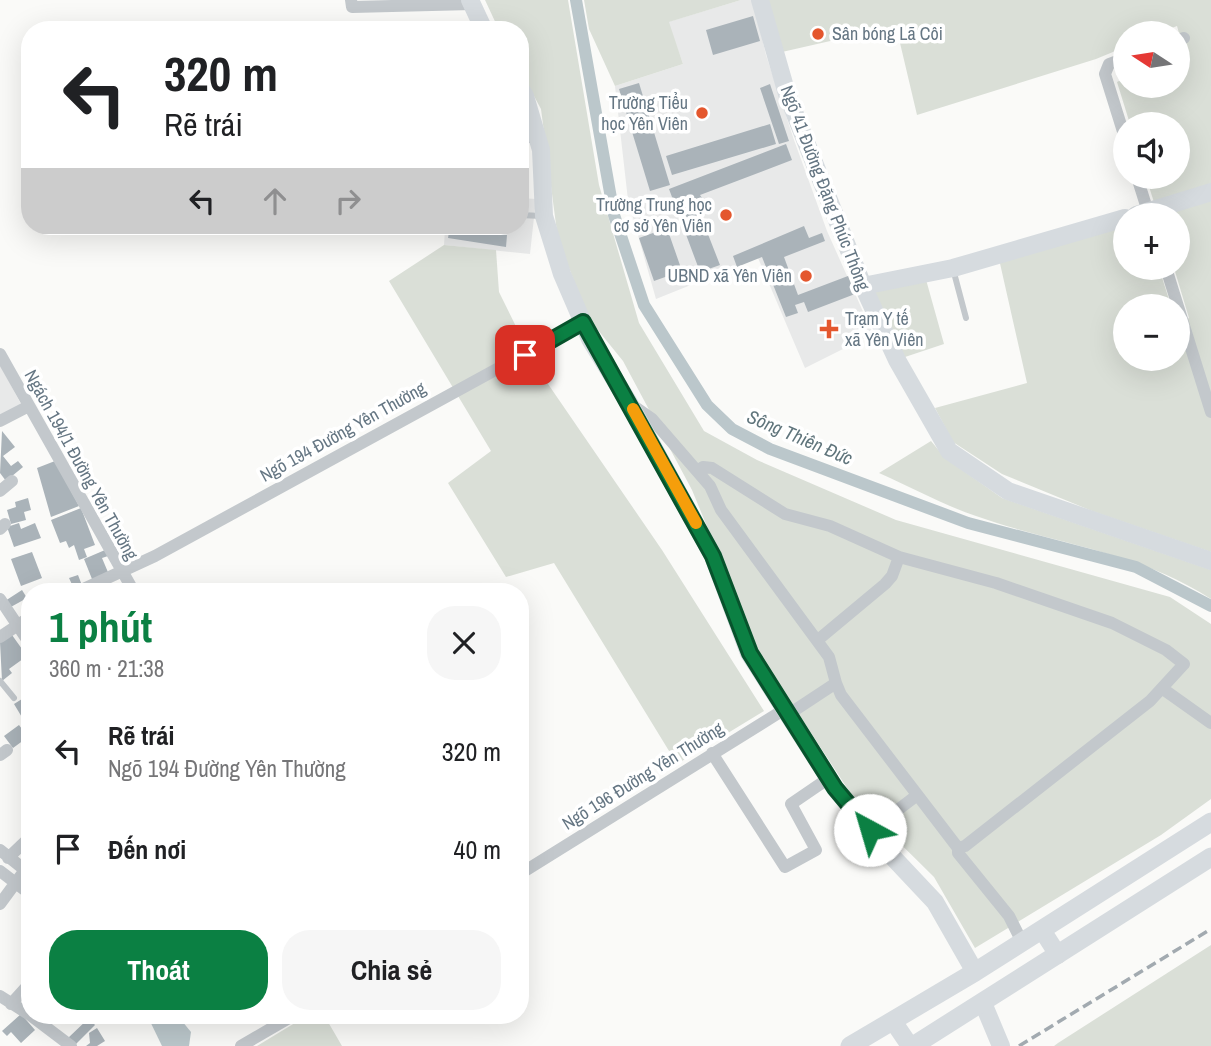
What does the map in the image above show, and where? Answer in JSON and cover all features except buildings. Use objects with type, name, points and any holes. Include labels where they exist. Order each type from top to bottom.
[{"type":"main road","name":"Ngõ 41 Đường Đặng Phúc Thông","points":[[760,0],[787,94],[863,286],[897,360],[949,451],[1009,491],[1211,561]]},
{"type":"main road","points":[[471,2],[480,21]]},
{"type":"main road","points":[[529,137],[544,216],[562,274],[583,322],[713,556],[750,653],[829,778],[887,851],[935,902],[975,972]]},
{"type":"main road","points":[[1178,203],[1211,192]]},
{"type":"main road","points":[[863,286],[953,268],[1113,221]]},
{"type":"main road","points":[[850,1046],[975,972],[1211,822]]},
{"type":"main road","points":[[893,1021],[912,1046],[1211,857]]},
{"type":"main road","points":[[1042,930],[1058,955]]},
{"type":"main road","points":[[983,1003],[1001,1046]]},
{"type":"street","points":[[351,0],[352,7],[471,2]]},
{"type":"street","points":[[1113,62],[1109,64],[1105,74],[1117,112]]},
{"type":"street","points":[[1170,280],[1211,412]]},
{"type":"street","name":"Ngõ 194 Đường Yên Thường","points":[[97,583],[583,322]]},
{"type":"street","name":"Ngách 194/1 Đường Yên Thường","points":[[0,354],[128,583]]},
{"type":"street","points":[[629,403],[652,419],[710,486],[720,510],[741,540],[819,639],[829,657],[841,695],[958,848],[958,853],[1009,916],[1022,942]]},
{"type":"street","points":[[0,421],[29,406]]},
{"type":"street","points":[[696,471],[702,467],[712,468],[785,514],[830,526],[899,557],[996,583],[1144,637],[1184,664],[1163,689],[965,846],[958,848]]},
{"type":"street","points":[[0,491],[12,481]]},
{"type":"street","points":[[819,639],[885,584],[892,576],[899,557]]},
{"type":"street","points":[[0,599],[21,630]]},
{"type":"street","points":[[0,636],[21,622]]},
{"type":"street","name":"Ngõ 196 Đường Yên Thường","points":[[529,868],[712,752],[836,683]]},
{"type":"street","points":[[1163,689],[1211,723]]},
{"type":"street","points":[[712,752],[785,867],[816,850],[791,804],[829,778]]},
{"type":"street","points":[[847,801],[853,802],[878,824],[916,796]]},
{"type":"street","points":[[21,843],[4,854],[21,875]]},
{"type":"street","points":[[0,871],[21,876]]},
{"type":"street","points":[[0,904],[21,877]]},
{"type":"street","points":[[21,989],[6,1000],[21,1009]]},
{"type":"street","points":[[41,1024],[66,1045]]},
{"type":"street","points":[[241,1046],[279,1024]]},
{"type":"lane","points":[[529,215],[544,216]]},
{"type":"lane","points":[[953,268],[966,318]]},
{"type":"lane","points":[[0,681],[14,698]]},
{"type":"shaded area","points":[[485,0],[568,0],[599,185],[639,323],[704,431],[757,460],[896,520],[1170,597],[1211,624],[1211,799],[1161,835],[975,948],[934,877],[853,797],[760,655],[692,490],[623,361],[589,319],[558,240],[541,109],[529,87],[529,21],[495,21]]},
{"type":"shaded area","points":[[584,0],[741,0],[669,22],[683,64],[615,86],[589,29]]},
{"type":"shaded area","points":[[741,0],[753,0],[766,55],[794,140],[827,231],[873,334],[805,368],[758,258],[656,299],[628,200],[615,86],[683,64],[668,22]]},
{"type":"shaded area","points":[[768,0],[1211,0],[1211,552],[1092,511],[1002,474],[953,442],[935,408],[1027,383],[999,259],[1113,228],[1113,280],[1163,280],[1167,294],[1113,294],[1113,371],[1190,371],[1190,294],[1182,294],[1178,280],[1190,280],[1190,203],[1154,203],[1150,189],[1190,189],[1190,112],[1126,112],[1122,98],[1190,98],[1190,21],[1113,21],[1113,52],[917,115],[896,26],[782,52]]},
{"type":"shaded area","points":[[529,199],[536,199],[530,254],[444,245],[445,235],[529,235]]},
{"type":"shaded area","points":[[444,245],[496,250],[499,292],[535,365],[662,550],[764,711],[677,764],[554,563],[506,577],[448,483],[491,451],[389,281]]},
{"type":"shaded area","points":[[925,276],[944,344],[902,358],[867,288]]},
{"type":"shaded area","points":[[0,365],[22,406],[0,417]]},
{"type":"shaded area","points":[[931,441],[945,458],[1002,498],[1211,570],[1211,599],[1155,570],[1126,559],[976,516],[879,473]]},
{"type":"shaded area","points":[[1211,945],[1211,1046],[1054,1046],[1058,1043]]},
{"type":"shaded area","points":[[151,1024],[184,1024],[191,1032],[189,1046],[162,1046]]},
{"type":"shaded area","points":[[293,1024],[329,1024],[342,1046],[257,1046]]},
{"type":"waterway","name":"Sông Thiên Đức","points":[[576,0],[614,215],[644,305],[707,405],[732,429],[770,449],[968,523],[1136,567],[1211,606]]},
{"type":"railway","points":[[1019,1046],[1211,929]]},
{"type":"slow traffic","points":[[633,409],[660,463],[696,523]]},
{"type":"place","name":"Sân bóng Lã Côi","points":[[818,34]]},
{"type":"place","name":"Trường Tiểu học Yên Viên","points":[[702,113]]},
{"type":"place","name":"Trường Trung học cơ sở Yên Viên","points":[[726,215]]},
{"type":"place","name":"UBND xã Yên Viên","points":[[806,276]]},
{"type":"place","name":"Trạm Y tế xã Yên Viên","points":[[829,329]]},
{"type":"route","points":[[525,355],[583,322],[660,463],[687,505],[713,556],[750,653],[773,694],[798,726],[835,788],[870,830]]}]
